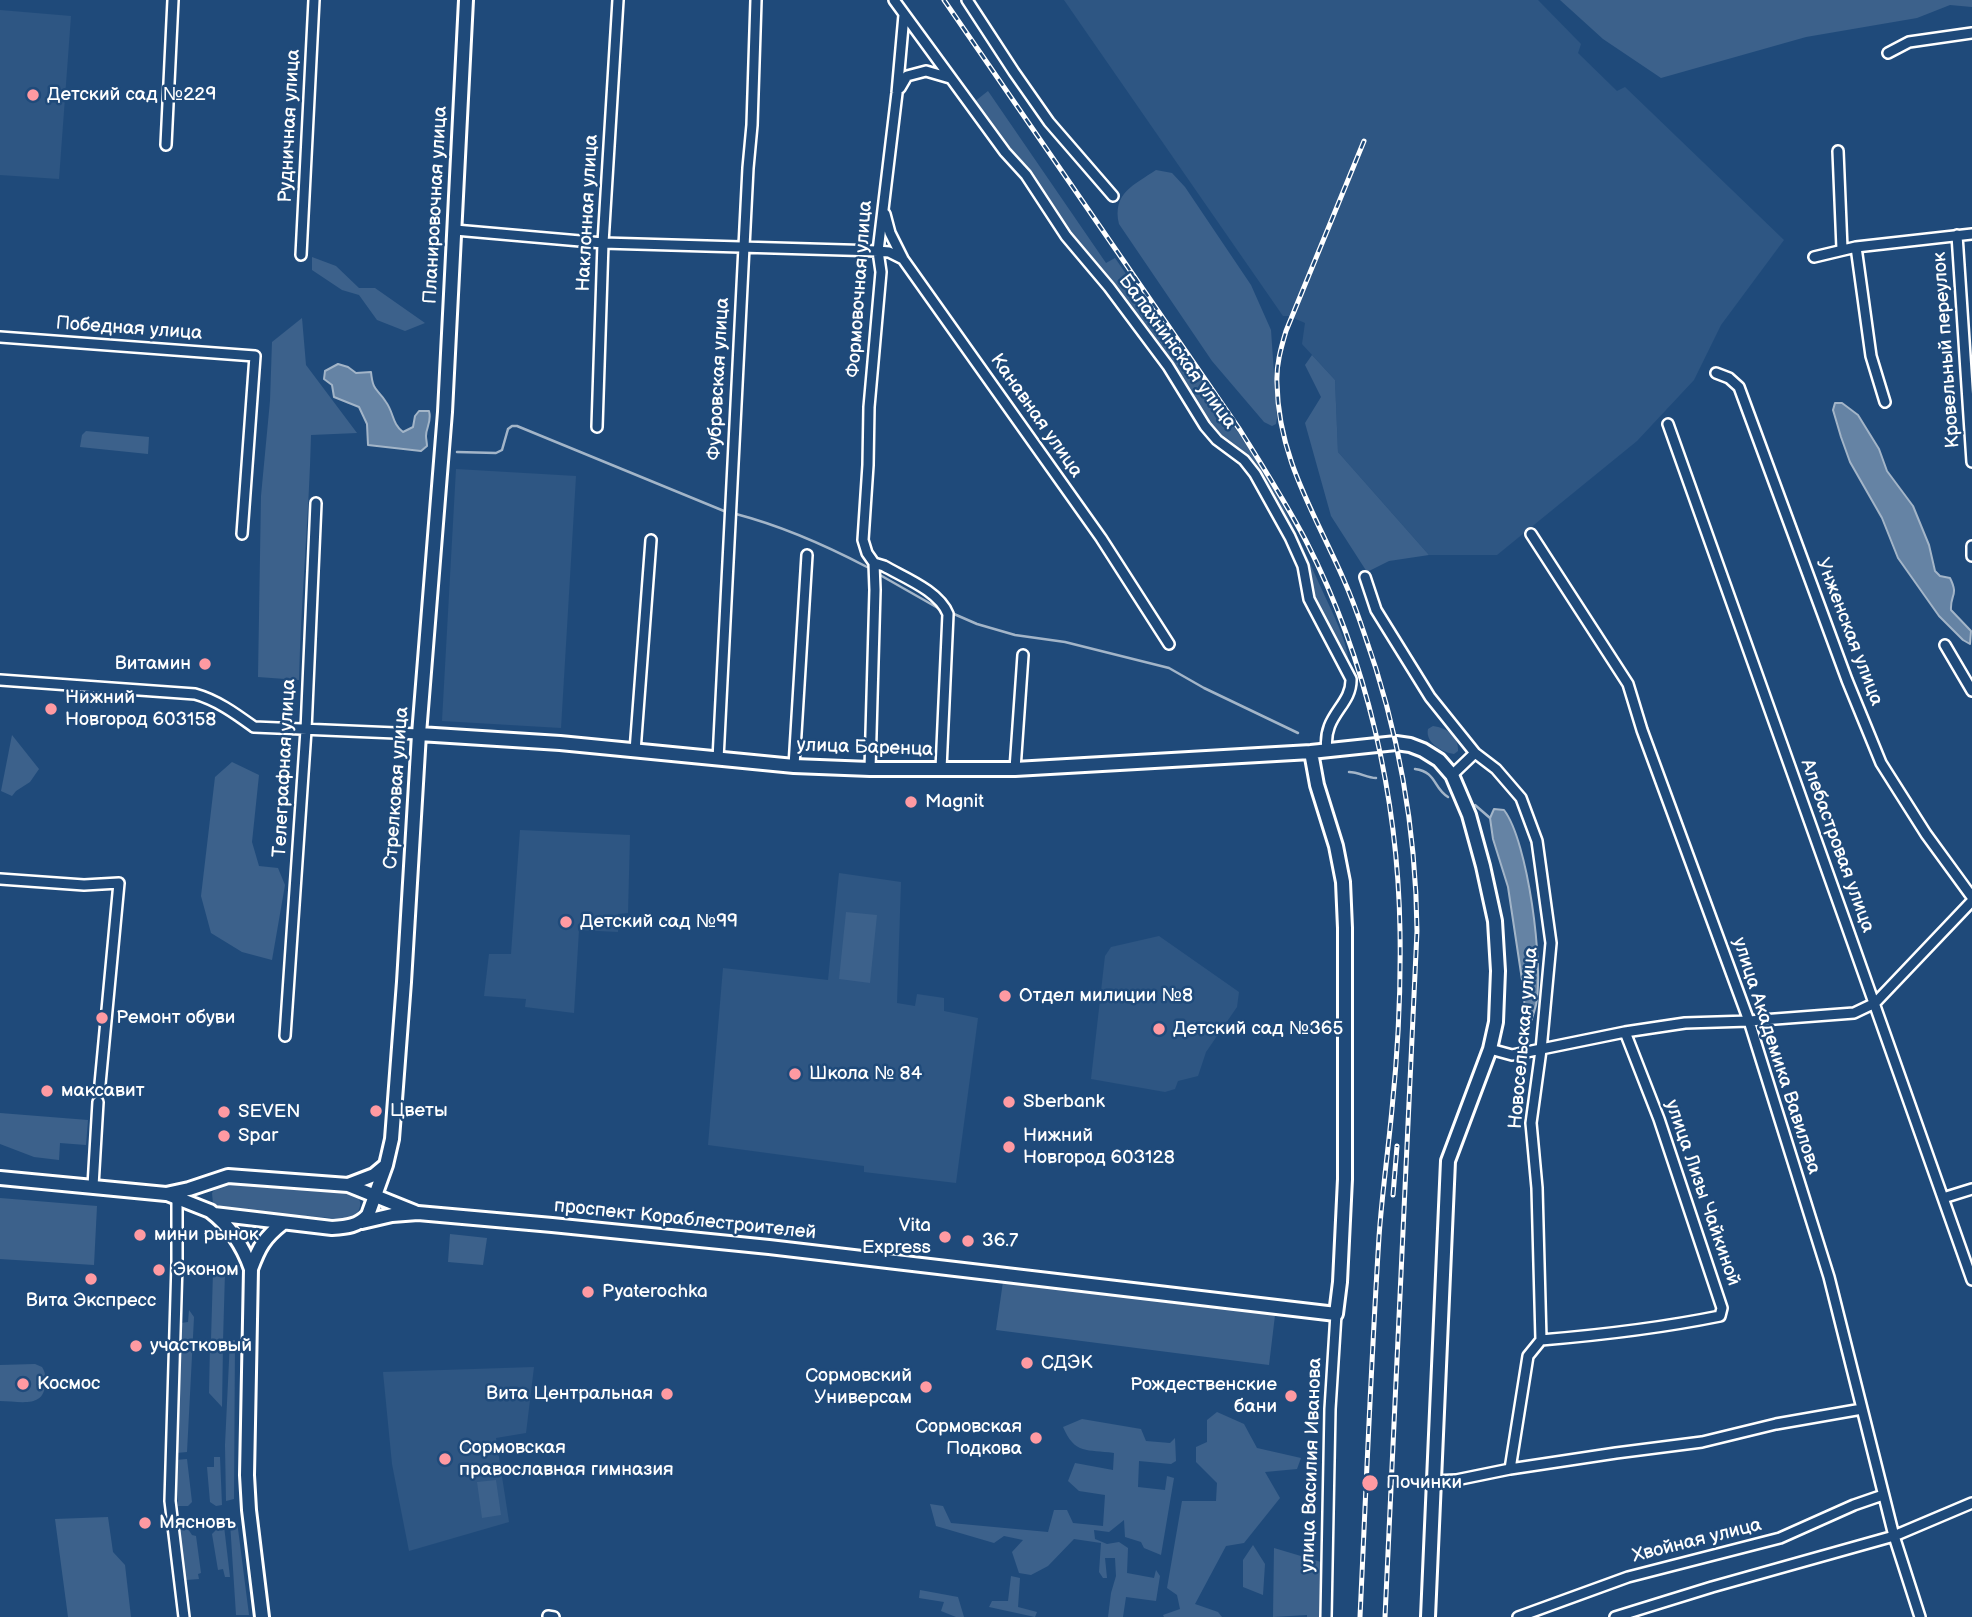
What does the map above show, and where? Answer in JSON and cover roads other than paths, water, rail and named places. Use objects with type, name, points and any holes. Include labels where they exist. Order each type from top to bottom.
[{"type":"street","points":[[166,145],[173,0]]},
{"type":"street","name":"Рудничная улица","points":[[301,255],[314,0]]},
{"type":"street","name":"Планировочная улица","points":[[445,412],[466,0]]},
{"type":"street","name":"Наклонная улица","points":[[597,427],[603,243],[618,0]]},
{"type":"street","name":"Фубровская улица","points":[[718,759],[752,125],[756,0]]},
{"type":"street","name":"Балахнинская улица","points":[[894,0],[1005,152],[1026,175],[1066,236],[1109,287],[1168,366],[1205,426],[1217,440],[1244,460],[1255,474],[1290,537],[1303,566],[1309,599],[1351,679],[1351,688],[1328,728],[1327,750]]},
{"type":"street","points":[[967,0],[1049,122],[1113,196]]},
{"type":"street","name":"Формовочная улица","points":[[870,769],[874,564],[863,540],[870,396],[881,272],[878,251],[904,15]]},
{"type":"street","points":[[1888,53],[1909,42],[1972,33]]},
{"type":"street","points":[[897,93],[907,76],[926,71],[950,78]]},
{"type":"street","points":[[1838,151],[1842,250]]},
{"type":"street","name":"Канавная улица","points":[[883,206],[890,233],[903,259],[1101,538],[1168,644]]},
{"type":"street","points":[[455,230],[603,243],[878,251],[889,252],[903,259]]},
{"type":"street","points":[[1814,257],[1856,247],[1972,234]]},
{"type":"street","name":"Кровельный переулок","points":[[1957,235],[1972,462]]},
{"type":"street","points":[[1856,247],[1871,356],[1885,402]]},
{"type":"street","name":"Победная улица","points":[[0,337],[255,356],[242,534]]},
{"type":"street","name":"Унженская улица","points":[[1716,373],[1729,377],[1739,387],[1847,680],[1881,763],[1972,899]]},
{"type":"street","name":"Стрелковая улица","points":[[362,1222],[376,1197],[392,1139],[419,734],[445,412]]},
{"type":"street","name":"Алебастровая улица","points":[[1668,424],[1972,1280]]},
{"type":"street","name":"Телеграфная улица","points":[[285,1036],[306,730],[316,503]]},
{"type":"street","name":"улица Академика Вавилова","points":[[1531,534],[1628,684],[1749,1021],[1829,1277],[1883,1495],[1920,1617]]},
{"type":"street","points":[[635,751],[651,540]]},
{"type":"street","points":[[1972,546],[1972,556]]},
{"type":"street","points":[[794,765],[807,555]]},
{"type":"street","points":[[874,564],[884,566],[937,597],[947,614],[941,769]]},
{"type":"street","name":"Новосельская улица","points":[[1365,577],[1376,610],[1430,697],[1475,753],[1496,769],[1521,798],[1537,841],[1551,943],[1531,1124],[1537,1188],[1541,1340],[1528,1356],[1510,1469]]},
{"type":"street","points":[[1945,645],[1972,691]]},
{"type":"street","points":[[1015,769],[1023,655]]},
{"type":"street","points":[[0,680],[195,694],[235,712],[254,727],[419,734]]},
{"type":"street","name":"улица Баренца","points":[[419,734],[870,769],[1015,769],[1311,752],[1386,744],[1410,745],[1423,750],[1439,761],[1452,775]]},
{"type":"street","points":[[1311,752],[1317,785],[1341,868],[1345,917],[1345,1180],[1336,1314]]},
{"type":"street","points":[[1428,1617],[1448,1161],[1490,1049],[1496,1022],[1498,971],[1495,921],[1469,815],[1452,775],[1475,753]]},
{"type":"street","points":[[0,879],[84,885],[119,883],[100,1084]]},
{"type":"street","points":[[1490,1049],[1512,1055],[1685,1023],[1853,1013],[1875,1003],[1972,899]]},
{"type":"street","name":"улица Лизы Чайкиной","points":[[1541,1340],[1617,1333],[1720,1316],[1722,1308],[1659,1119],[1625,1032]]},
{"type":"street","points":[[93,1186],[98,1102]]},
{"type":"street","points":[[348,1185],[374,1175],[386,1165]]},
{"type":"street","points":[[172,1196],[228,1177],[348,1185],[418,1213]]},
{"type":"street","points":[[0,1178],[172,1196],[212,1213]]},
{"type":"street","points":[[214,1180],[208,1186],[206,1204],[233,1233],[251,1269]]},
{"type":"street","points":[[1943,1198],[1972,1189]]},
{"type":"street","points":[[172,1196],[177,1263],[170,1502],[184,1617]]},
{"type":"street","name":"проспект Кораблестроителей","points":[[212,1213],[332,1228],[392,1215],[418,1213],[769,1247],[1336,1314]]},
{"type":"street","points":[[262,1617],[247,1475],[251,1269],[269,1234],[283,1223]]},
{"type":"street","name":"улица Василия Иванова","points":[[1326,1617],[1330,1409],[1336,1314]]},
{"type":"street","points":[[1433,1481],[1464,1479],[1510,1469],[1702,1442],[1776,1424],[1862,1409]]},
{"type":"street","name":"Хвойная улица","points":[[1518,1617],[1628,1577],[1780,1538],[1883,1495]]},
{"type":"street","points":[[1615,1617],[1894,1536],[1972,1503]]},
{"type":"street","points":[[548,1616],[554,1617]]},
{"type":"waterway","points":[[457,452],[496,453],[502,450],[508,429],[517,426],[724,511]]},
{"type":"waterway","points":[[736,514],[803,537],[867,567]]},
{"type":"waterway","points":[[880,575],[938,608]]},
{"type":"waterway","points":[[954,614],[1015,635],[1065,642],[1169,668],[1204,688],[1298,733]]},
{"type":"waterway","points":[[1415,769],[1427,773],[1448,797]]},
{"type":"waterway","points":[[1349,772],[1376,778]]},
{"type":"waterway","points":[[1475,805],[1490,818]]},
{"type":"tunnel","points":[[98,1102],[100,1084]]},
{"type":"railway","points":[[944,0],[1240,430],[1282,499],[1306,541],[1346,633],[1375,731],[1393,831],[1398,881],[1400,975],[1396,1065],[1379,1237],[1360,1617]]},
{"type":"railway","points":[[1364,141],[1286,331],[1277,376],[1279,410],[1291,460],[1352,599],[1376,669],[1403,780],[1413,855],[1417,931],[1385,1617]]},
{"type":"railway","points":[[1393,1195],[1397,1146]]},
{"type":"place","name":"Детский сад №229","points":[[33,95]]},
{"type":"place","name":"Витамин","points":[[205,664]]},
{"type":"place","name":"Нижний Новгород 603158","points":[[51,709]]},
{"type":"place","name":"Magnit","points":[[911,802]]},
{"type":"place","name":"Детский сад №99","points":[[566,922]]},
{"type":"place","name":"Отдел милиции №8","points":[[1005,996]]},
{"type":"place","name":"Ремонт обуви","points":[[102,1018]]},
{"type":"place","name":"Детский сад №365","points":[[1159,1029]]},
{"type":"place","name":"Школа № 84","points":[[795,1074]]},
{"type":"place","name":"максавит","points":[[47,1091]]},
{"type":"place","name":"Sberbank","points":[[1009,1102]]},
{"type":"place","name":"Цветы","points":[[376,1111]]},
{"type":"place","name":"SEVEN","points":[[224,1112]]},
{"type":"place","name":"Spar","points":[[224,1136]]},
{"type":"place","name":"Нижний Новгород 603128","points":[[1009,1147]]},
{"type":"place","name":"мини рынок","points":[[140,1235]]},
{"type":"place","name":"Vita Express","points":[[945,1237]]},
{"type":"place","name":"36.7","points":[[968,1241]]},
{"type":"place","name":"Эконом","points":[[159,1270]]},
{"type":"place","name":"Вита Экспресс","points":[[91,1279]]},
{"type":"place","name":"Pyaterochka","points":[[588,1292]]},
{"type":"place","name":"участковый","points":[[136,1346]]},
{"type":"place","name":"СДЭК","points":[[1027,1363]]},
{"type":"place","name":"Космос","points":[[23,1384]]},
{"type":"place","name":"Сормовский Универсам","points":[[926,1387]]},
{"type":"place","name":"Вита Центральная","points":[[667,1394]]},
{"type":"place","name":"Рождественские бани","points":[[1291,1396]]},
{"type":"place","name":"Сормовская Подкова","points":[[1036,1438]]},
{"type":"place","name":"Сормовская православная гимназия","points":[[445,1459]]},
{"type":"place","name":"Починки","points":[[1370,1483]]},
{"type":"place","name":"Мясновъ","points":[[145,1523]]}]
